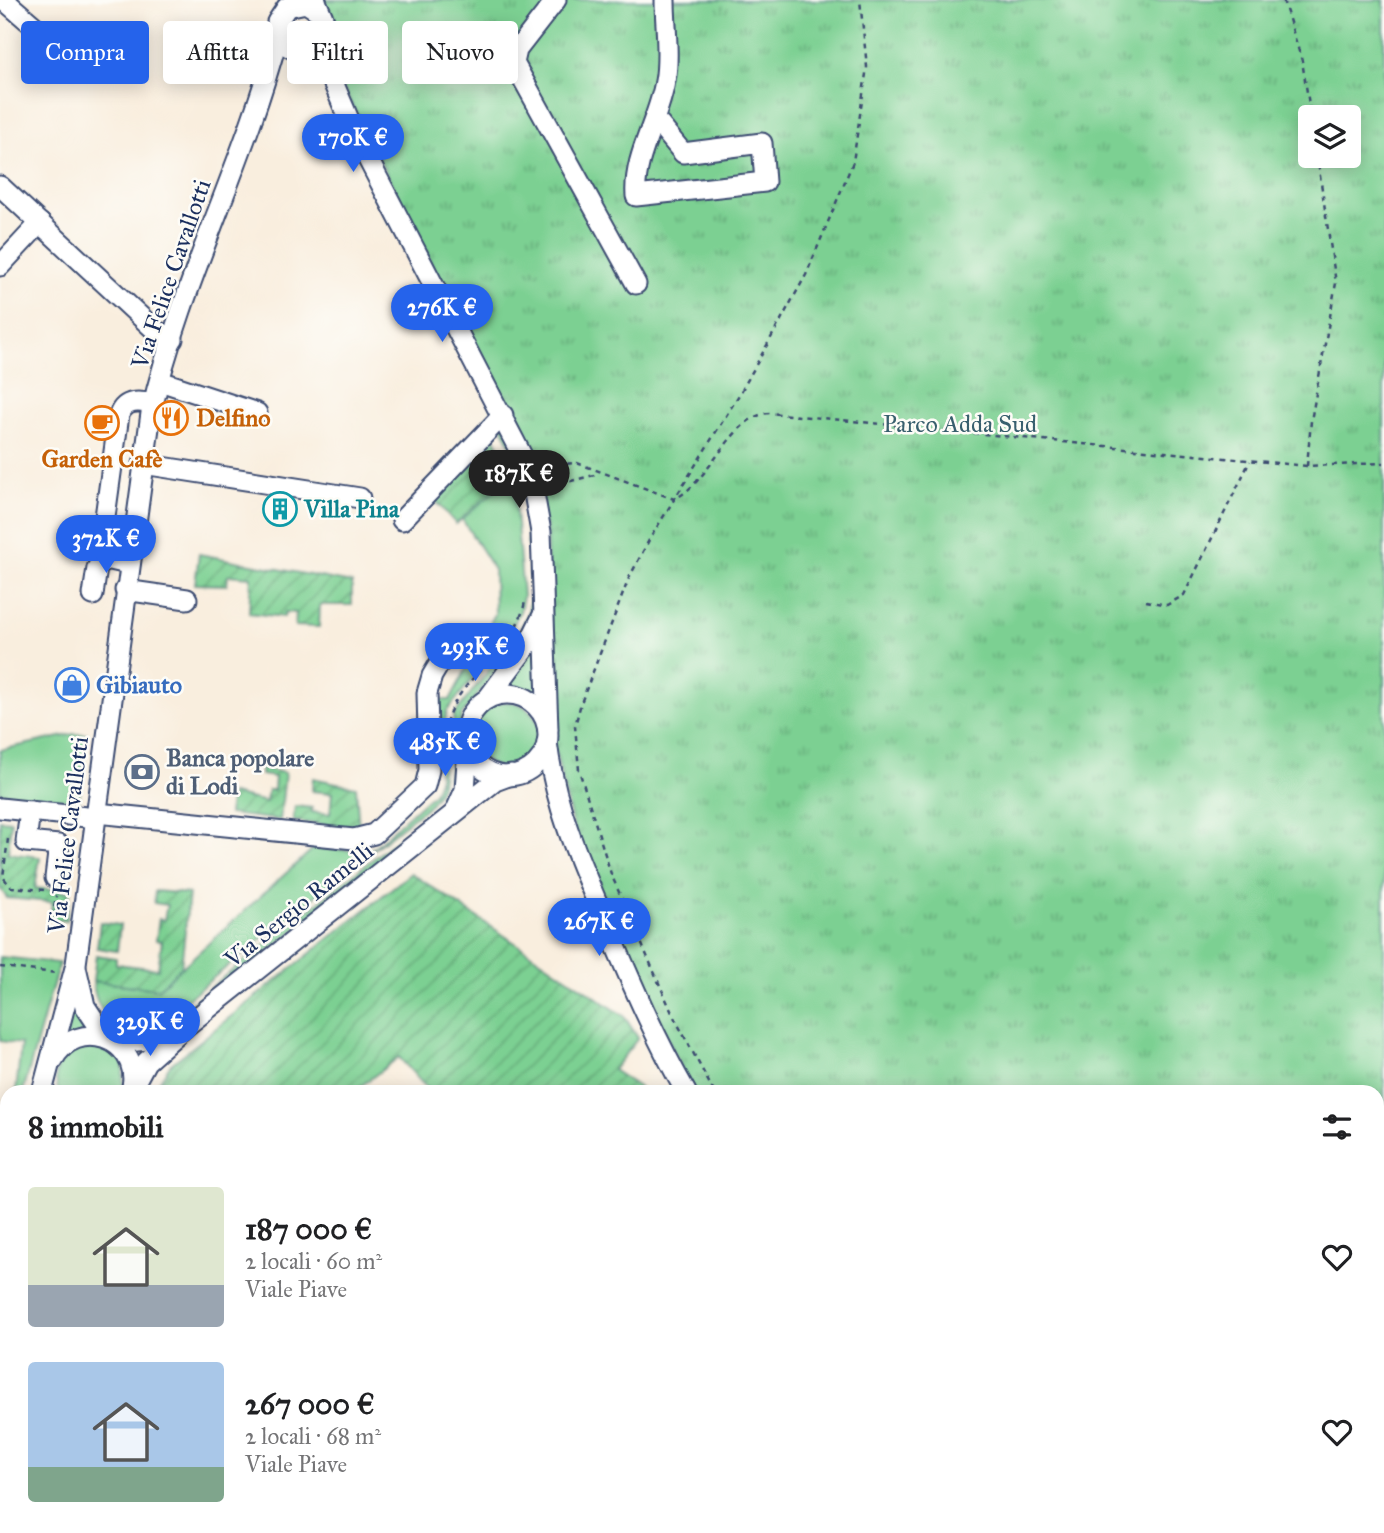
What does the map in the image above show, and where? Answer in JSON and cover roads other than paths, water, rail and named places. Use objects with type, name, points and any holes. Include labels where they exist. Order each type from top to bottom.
[{"type":"street","points":[[4,0],[28,21]]},
{"type":"street","points":[[556,0],[517,50],[514,63],[636,284]]},
{"type":"street","points":[[653,120],[683,153],[762,143],[765,182],[636,196],[635,180],[653,120],[666,80],[665,0]]},
{"type":"street","points":[[287,46],[278,36],[279,17],[291,3],[318,6]]},
{"type":"street","name":"Via Felice Cavallotti","points":[[49,1080],[97,816],[128,564],[154,404],[173,339],[264,88],[278,36]]},
{"type":"street","name":"Via Felice Cavallotti","points":[[264,88],[287,67]]},
{"type":"street","points":[[334,84],[370,164],[503,415],[539,468],[536,633],[469,719],[468,747],[484,769],[542,784],[558,803]]},
{"type":"street","points":[[0,186],[156,331],[173,339]]},
{"type":"street","points":[[0,266],[40,223]]},
{"type":"street","points":[[160,381],[257,413]]},
{"type":"street","points":[[105,558],[101,546],[121,411],[132,402],[154,404]]},
{"type":"street","points":[[402,520],[503,415]]},
{"type":"street","points":[[143,464],[360,498]]},
{"type":"street","points":[[105,558],[128,564]]},
{"type":"street","points":[[93,595],[97,568],[105,558]]},
{"type":"street","points":[[125,590],[187,599]]},
{"type":"street","points":[[515,775],[537,762],[547,736],[535,597]]},
{"type":"street","points":[[0,808],[354,839],[368,837],[425,786],[429,770],[427,693],[432,676],[447,651]]},
{"type":"street","points":[[488,698],[501,694],[526,698],[544,717],[558,803],[633,986],[682,1085]]},
{"type":"street","name":"Via Sergio Ramelli","points":[[445,820],[463,797],[468,747]]},
{"type":"street","name":"Via Sergio Ramelli","points":[[134,1085],[146,1062],[185,1027],[495,781],[515,775]]},
{"type":"street","points":[[30,811],[26,842],[59,845],[52,887]]},
{"type":"street","points":[[53,845],[57,814]]},
{"type":"street","points":[[68,969],[85,1006],[111,1041],[130,1060],[133,1069],[132,1085]]},
{"type":"street","name":"Via Sergio Ramelli","points":[[111,1041],[159,1038],[185,1027]]},
{"type":"street","name":"Via Felice Cavallotti","points":[[49,1080],[61,1048],[79,1037],[111,1041]]},
{"type":"place","name":"Delfino","points":[[171,418]]},
{"type":"place","name":"Garden Cafè","points":[[102,423]]},
{"type":"place","name":"Villa Pina","points":[[280,509]]},
{"type":"place","name":"Gibiauto","points":[[72,685]]},
{"type":"place","name":"Banca popolare di Lodi","points":[[142,772]]},
{"type":"park label","name":"Parco Adda Sud","points":[[960,424]]}]
